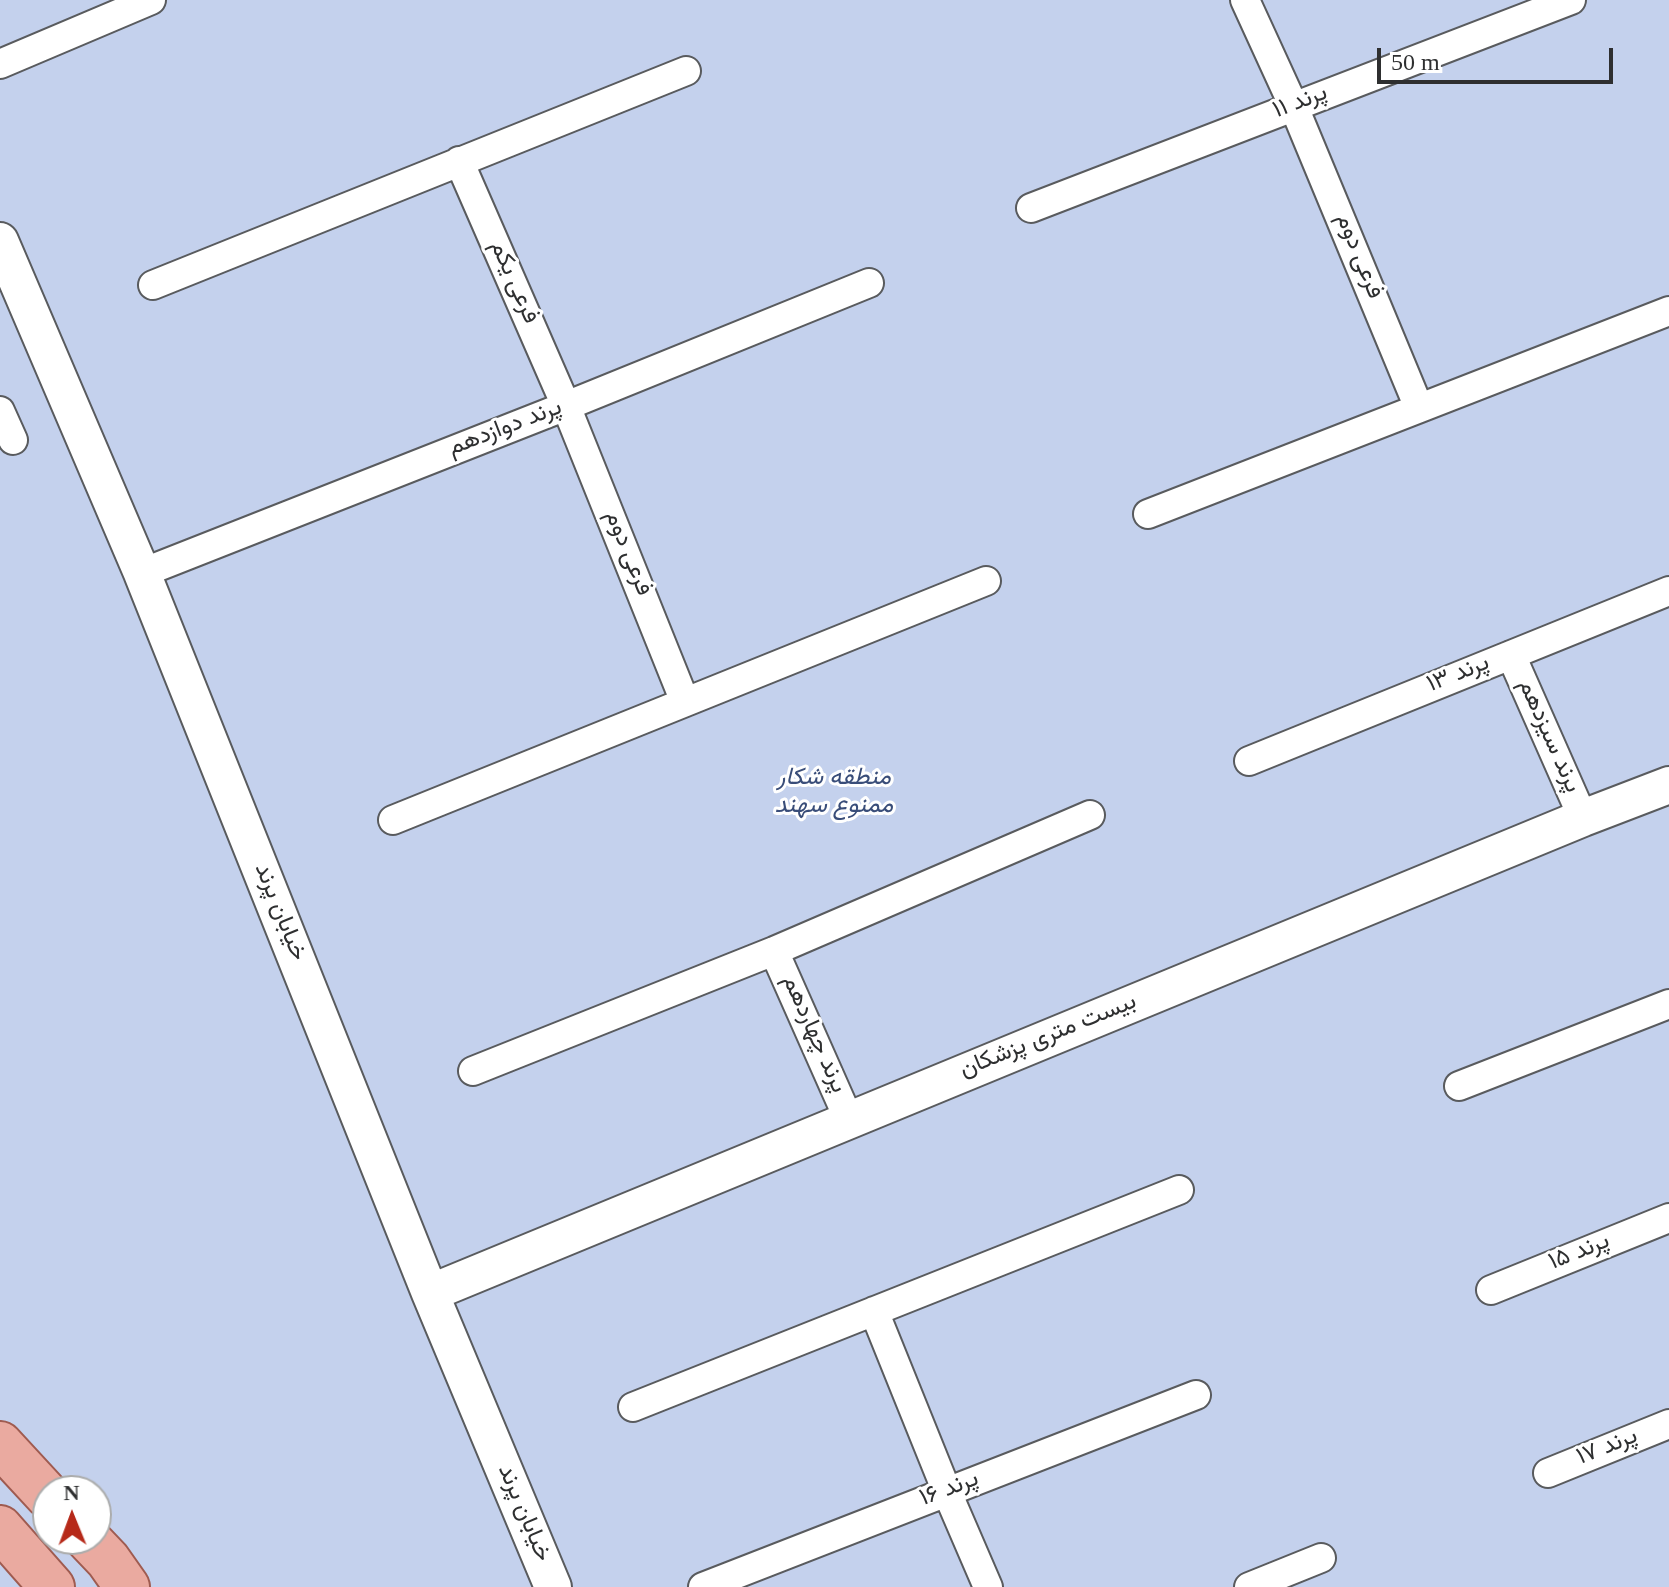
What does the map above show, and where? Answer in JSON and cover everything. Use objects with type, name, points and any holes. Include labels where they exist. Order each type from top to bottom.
[{"type":"main road","points":[[0,1444],[32,1479]]},
{"type":"main road","points":[[0,1528],[52,1587]]},
{"type":"main road","points":[[103,1555],[127,1587]]},
{"type":"street","points":[[0,64],[151,0]]},
{"type":"street","name":"فرعی دوم","points":[[1245,0],[1294,107],[1419,408]]},
{"type":"street","name":"پرند ۱۱","points":[[1031,208],[1571,0]]},
{"type":"street","points":[[153,285],[686,71]]},
{"type":"street","name":"فرعی یکم","points":[[459,161],[566,406]]},
{"type":"street","name":"خیابان پرند","points":[[0,241],[142,573],[430,1293],[553,1587]]},
{"type":"street","name":"پرند دوازدهم","points":[[142,573],[869,283]]},
{"type":"street","points":[[1148,514],[1669,311]]},
{"type":"street","name":"فرعی دوم","points":[[566,406],[685,702]]},
{"type":"street","points":[[0,411],[13,440]]},
{"type":"street","points":[[393,820],[986,581]]},
{"type":"street","name":"پرند ۱۳","points":[[1249,761],[1669,591]]},
{"type":"street","name":"پرند سیزدهم","points":[[1511,655],[1583,818]]},
{"type":"street","name":"بیست متری پزشکان","points":[[430,1293],[1669,785]]},
{"type":"street","points":[[473,1071],[774,951],[1090,815]]},
{"type":"street","name":"پرند چهاردهم","points":[[774,951],[849,1120]]},
{"type":"street","points":[[1459,1086],[1669,1004]]},
{"type":"street","points":[[633,1407],[1179,1190]]},
{"type":"street","name":"پرند ۱۵","points":[[1491,1290],[1669,1218]]},
{"type":"street","points":[[874,1311],[988,1587]]},
{"type":"street","name":"پرند ۱۶","points":[[703,1587],[1196,1395]]},
{"type":"street","name":"پرند ۱۷","points":[[1548,1473],[1669,1424]]},
{"type":"street","points":[[1249,1587],[1321,1558]]},
{"type":"green space","name":"منطقه شکار ممنوع سهند","points":[[0,0],[1669,0],[1669,1587],[0,1587]]}]
